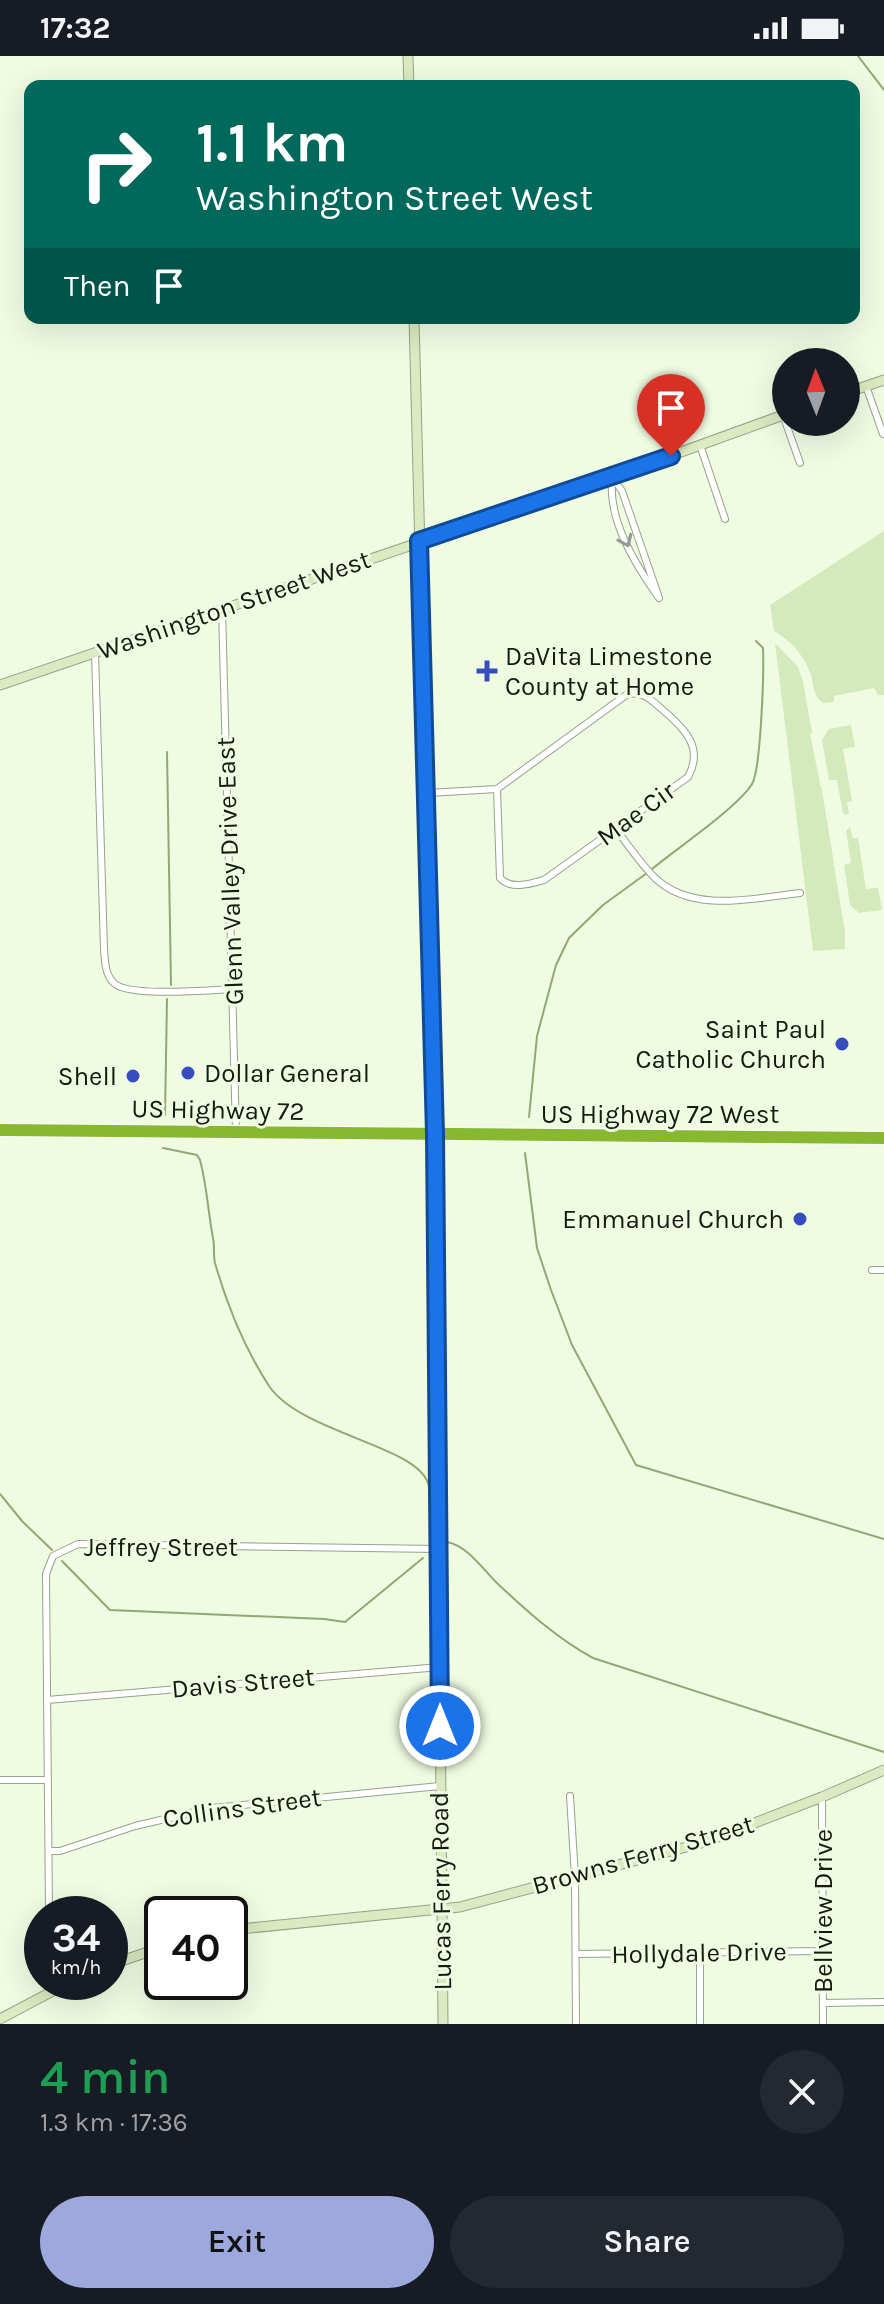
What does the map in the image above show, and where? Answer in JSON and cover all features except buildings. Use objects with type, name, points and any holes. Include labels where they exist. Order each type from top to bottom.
[{"type":"highway","name":"US Highway 72","points":[[0,1130],[435,1134]]},
{"type":"highway","name":"US Highway 72 West","points":[[435,1134],[884,1138]]},
{"type":"street","points":[[408,56],[409,80]]},
{"type":"street","name":"Lucas Ferry Road","points":[[414,324],[435,1134],[443,2024]]},
{"type":"street","points":[[860,388],[884,380]]},
{"type":"street","points":[[866,386],[883,434]]},
{"type":"street","name":"Washington Street West","points":[[0,685],[772,420]]},
{"type":"street","points":[[792,436],[800,463]]},
{"type":"street","points":[[700,445],[725,519]]},
{"type":"street","points":[[612,477],[622,491],[659,598],[624,537],[610,495],[612,477]]},
{"type":"street","name":"Glenn Valley Drive East","points":[[222,609],[236,1133]]},
{"type":"street","points":[[95,653],[104,949],[109,976],[114,984],[132,991],[233,989]]},
{"type":"street","name":"Mae Cir","points":[[638,692],[685,729],[694,760],[688,777],[544,880],[530,884],[505,883],[500,878],[497,789],[626,695],[638,692]]},
{"type":"street","points":[[428,793],[497,789]]},
{"type":"street","points":[[616,829],[652,875],[673,891],[718,901],[800,893]]},
{"type":"street","points":[[872,1270],[884,1270]]},
{"type":"street","name":"Jeffrey Street","points":[[49,1896],[46,1574],[53,1556],[78,1544],[439,1549]]},
{"type":"street","name":"Davis Street","points":[[47,1700],[440,1667]]},
{"type":"street","name":"Browns Ferry Street","points":[[248,1928],[442,1910],[705,1842],[884,1770]]},
{"type":"street","points":[[0,1780],[48,1780]]},
{"type":"street","name":"Collins Street","points":[[49,1851],[60,1851],[135,1826],[212,1808],[440,1786]]},
{"type":"street","points":[[570,1796],[575,1877],[576,2024]]},
{"type":"street","name":"Bellview Drive","points":[[822,1797],[823,2024]]},
{"type":"street","name":"Hollydale Drive","points":[[576,1954],[822,1951]]},
{"type":"street","points":[[700,1953],[700,2024]]},
{"type":"street","points":[[0,2019],[31,2000]]},
{"type":"street","points":[[823,2003],[884,2002]]},
{"type":"green space","points":[[884,531],[884,695],[878,695],[874,688],[834,696],[834,702],[823,703],[816,694],[801,655],[774,631],[770,605]]},
{"type":"green space","points":[[775,643],[798,667],[804,685],[818,784],[821,785],[845,932],[845,949],[813,951]]},
{"type":"green space","points":[[851,725],[855,747],[843,749],[852,801],[847,802],[849,813],[846,815],[843,813],[837,780],[829,780],[822,740],[829,729]]},
{"type":"green space","points":[[850,827],[853,838],[858,838],[866,889],[878,888],[882,910],[859,913],[850,905],[844,865],[851,863],[846,831]]},
{"type":"waterway","points":[[858,56],[884,90]]},
{"type":"waterway","points":[[652,869],[720,816],[752,784],[760,740],[763,677],[763,648],[756,641]]},
{"type":"waterway","points":[[167,752],[171,985]]},
{"type":"waterway","points":[[529,1117],[537,1036],[556,965],[569,938],[603,905],[647,873]]},
{"type":"waterway","points":[[165,1115],[167,999]]},
{"type":"waterway","points":[[163,1148],[197,1155],[200,1160],[214,1241],[214,1260],[231,1311],[269,1386],[284,1402],[306,1416],[402,1458],[419,1470],[430,1490],[432,1538]]},
{"type":"waterway","points":[[525,1153],[537,1248],[551,1290],[572,1345],[636,1465],[884,1539]]},
{"type":"waterway","points":[[0,1494],[52,1550]]},
{"type":"waterway","points":[[447,1542],[462,1548],[532,1615],[593,1658],[884,1752]]},
{"type":"waterway","points":[[62,1561],[110,1610],[345,1622],[423,1558]]},
{"type":"place","name":"DaVita Limestone County at Home","points":[[487,671]]},
{"type":"place","name":"Saint Paul Catholic Church","points":[[842,1044]]},
{"type":"place","name":"Dollar General","points":[[188,1073]]},
{"type":"place","name":"Shell","points":[[133,1076]]},
{"type":"place","name":"Emmanuel Church","points":[[800,1219]]},
{"type":"route","points":[[440,1726],[437,1240],[428,793],[419,541],[671,456]]}]
